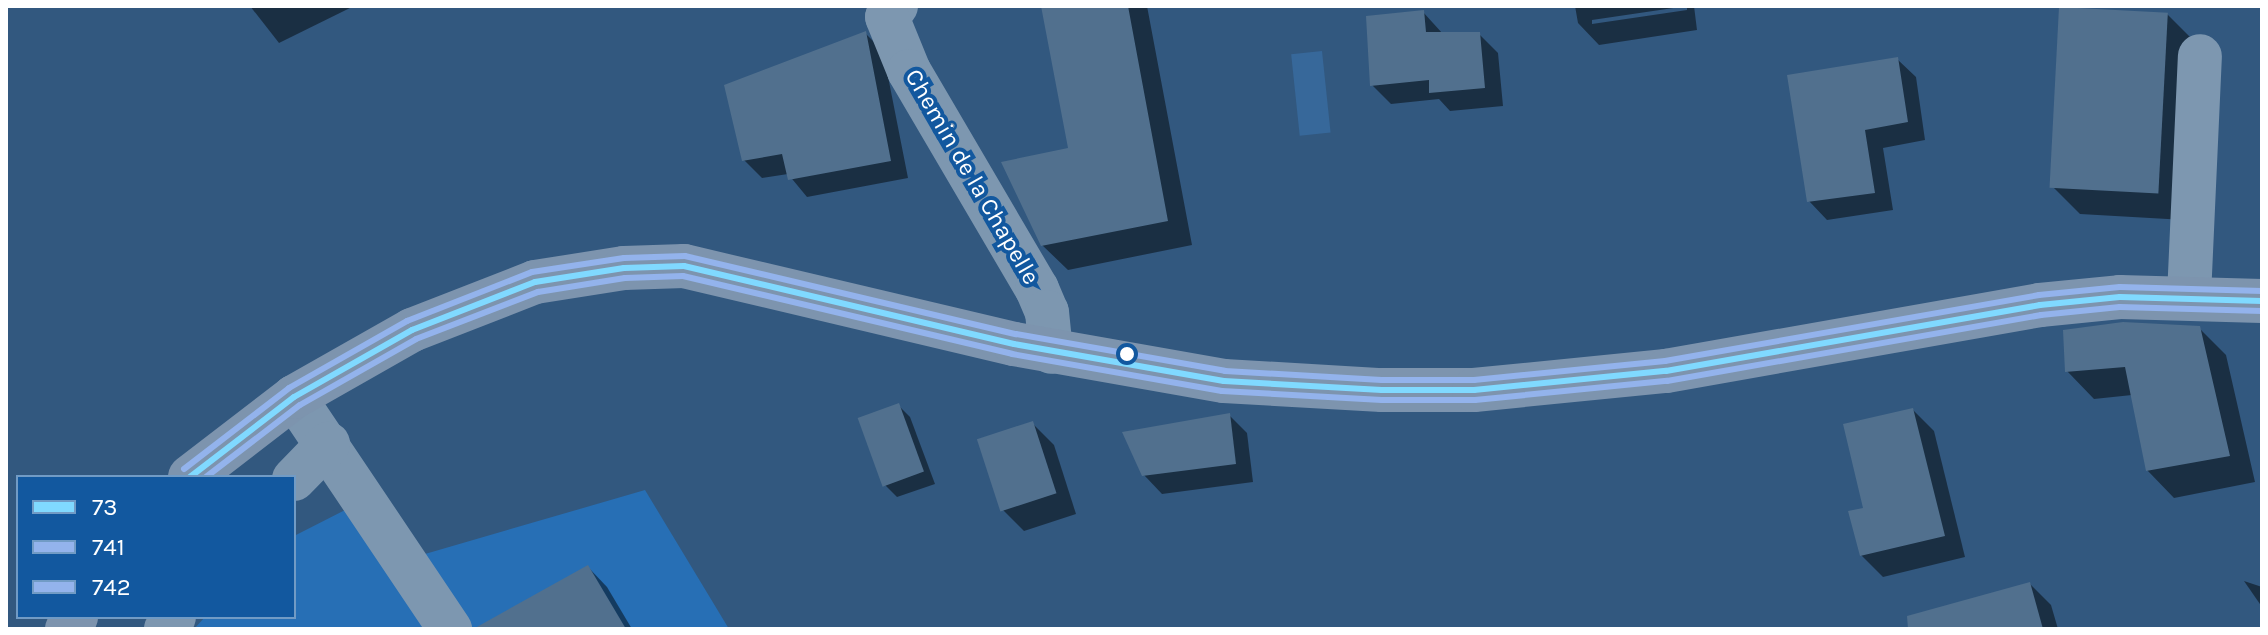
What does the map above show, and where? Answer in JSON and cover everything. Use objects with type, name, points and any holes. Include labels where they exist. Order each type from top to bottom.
[{"type":"main road","points":[[193,475],[294,397],[412,330],[495,294],[581,272],[624,268],[684,266],[1051,352],[1224,381],[1474,390],[1666,371],[2040,305],[2189,296],[2262,301]]},
{"type":"street","name":"Chemin de la Chapelle","points":[[885,10],[909,71],[1037,289],[1047,312],[1051,352]]},
{"type":"street","points":[[2189,296],[2200,56]]},
{"type":"street","points":[[294,397],[450,629]]},
{"type":"street","points":[[296,477],[328,444]]},
{"type":"shaded area","points":[[1322,51],[1331,133],[1300,136],[1291,54]]},
{"type":"shaded area","points":[[645,490],[729,629],[194,629],[203,619],[296,619],[296,535],[349,508],[425,554]]},
{"type":"building","points":[[1041,6],[1128,6],[1168,221],[1041,246],[1001,162],[1068,148]]},
{"type":"building","points":[[2059,7],[2168,13],[2158,193],[2050,188]]},
{"type":"building","points":[[1424,10],[1426,32],[1480,32],[1485,88],[1429,93],[1429,80],[1370,86],[1366,16]]},
{"type":"building","points":[[866,31],[891,161],[788,180],[782,154],[742,161],[724,85]]},
{"type":"building","points":[[1898,57],[1908,122],[1865,130],[1875,193],[1807,202],[1787,75]]},
{"type":"building","points":[[2123,322],[2200,326],[2230,456],[2146,471],[2125,367],[2065,372],[2063,330]]},
{"type":"building","points":[[899,403],[924,472],[883,487],[858,418]]},
{"type":"building","points":[[1913,408],[1945,536],[1860,556],[1848,511],[1863,508],[1843,424]]},
{"type":"building","points":[[1230,413],[1236,464],[1142,476],[1122,432]]},
{"type":"building","points":[[1033,421],[1056,493],[1000,512],[977,439]]},
{"type":"building","points":[[588,565],[626,629],[475,629],[475,628]]},
{"type":"building","points":[[2030,582],[2043,629],[1908,629],[1907,616]]},
{"type":"transit line","name":"742","points":[[184,469],[289,388],[407,321],[532,272],[624,258],[685,256],[1016,334],[1225,371],[1382,380],[1474,380],[1665,361],[2039,295],[2120,287],[2262,291]]},
{"type":"transit line","name":"73","points":[[193,475],[294,397],[412,330],[535,282],[624,268],[684,266],[1014,344],[1224,381],[1382,390],[1474,390],[1666,371],[2040,305],[2120,297],[2262,301]]},
{"type":"transit line","name":"741","points":[[209,475],[300,405],[416,339],[538,292],[625,278],[683,276],[1012,354],[1222,391],[1382,400],[1475,400],[1667,381],[2041,315],[2120,307],[2262,311]]}]
